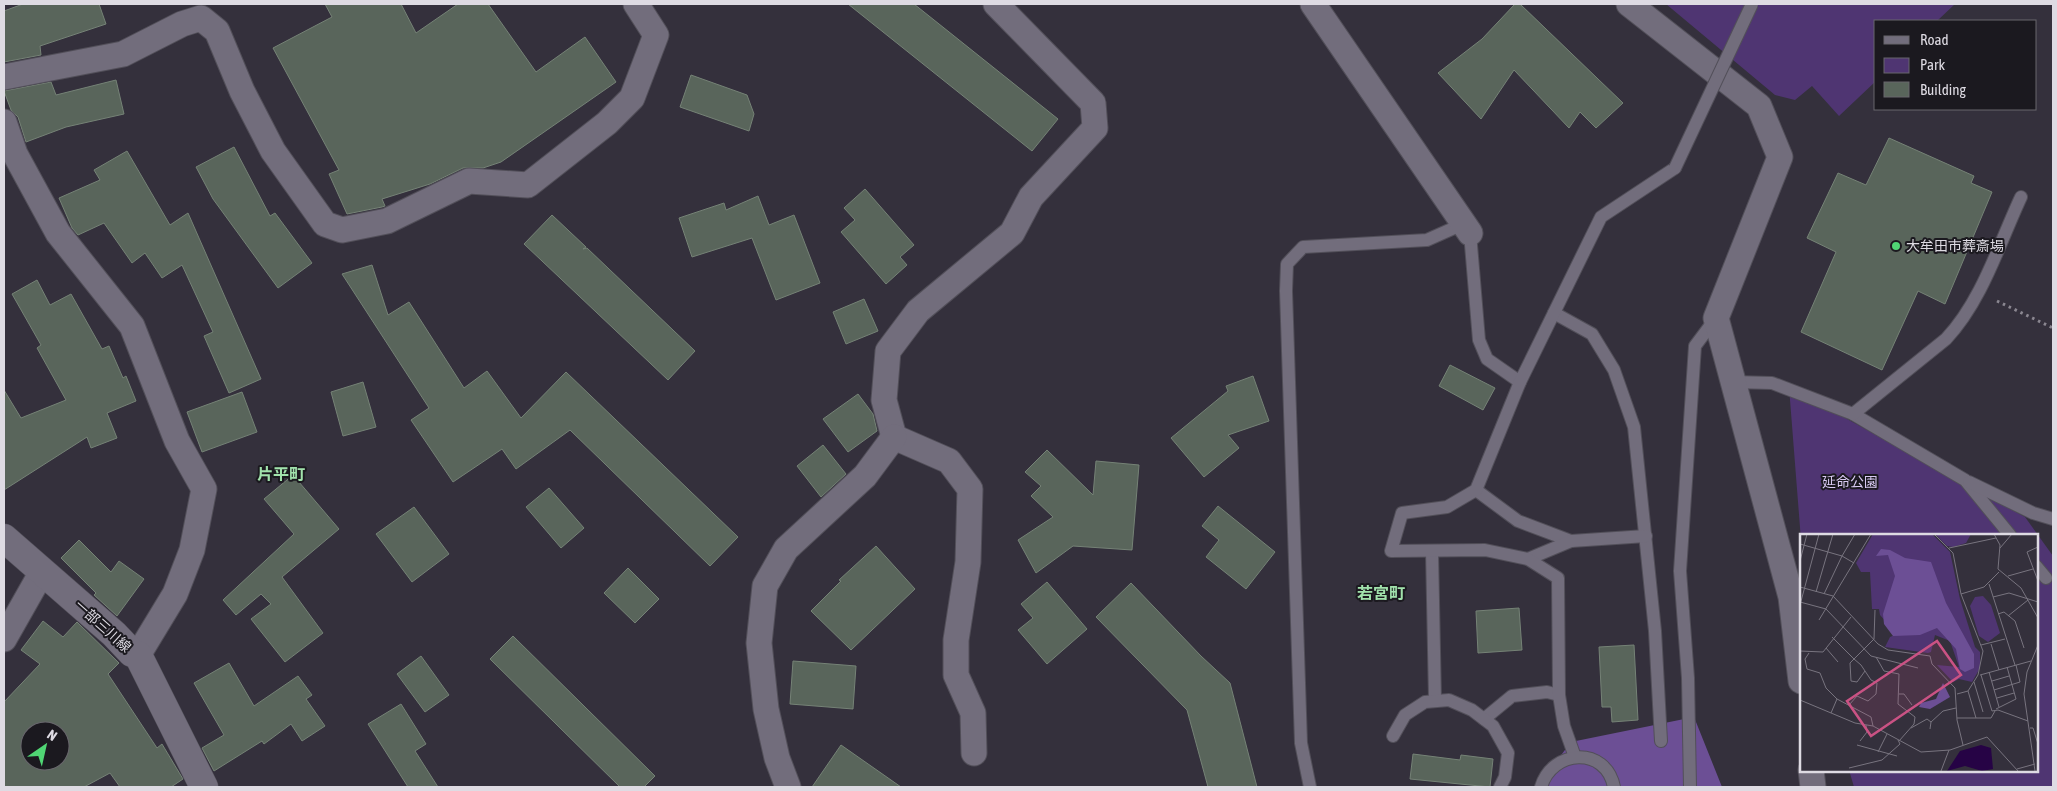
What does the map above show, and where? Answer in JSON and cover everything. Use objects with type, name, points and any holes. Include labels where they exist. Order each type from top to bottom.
[{"type":"main road","name":"一部三川線","points":[[4,538],[114,634],[132,653],[138,655],[204,787]]},
{"type":"street","points":[[4,76],[123,54],[182,24],[201,18],[217,31],[242,91],[272,151],[325,224],[342,230],[387,221],[469,181],[528,185],[608,124],[632,98],[656,35],[636,4]]},
{"type":"street","points":[[894,437],[884,400],[888,351],[918,311],[1012,232],[1031,198],[1095,128],[1093,103],[996,4]]},
{"type":"street","points":[[1314,4],[1466,228]]},
{"type":"street","points":[[1629,4],[1759,106],[1780,157],[1716,318],[1791,597],[1800,673]]},
{"type":"street","points":[[4,122],[15,154],[58,233],[132,326],[177,442],[204,489],[192,550],[175,594],[138,655]]},
{"type":"street","points":[[894,437],[949,461],[970,489],[968,562],[956,640],[956,675],[973,713],[974,753]]},
{"type":"street","points":[[788,787],[777,758],[766,708],[759,643],[765,586],[786,549],[865,476],[894,437]]},
{"type":"street","points":[[4,639],[42,572]]},
{"type":"street","points":[[1811,771],[1813,787]]},
{"type":"lane","points":[[1575,757],[1564,726],[1559,695],[1558,578],[1528,559],[1485,550],[1391,551],[1402,513],[1447,507],[1476,490],[1520,382],[1601,217],[1675,168],[1752,4]]},
{"type":"lane","points":[[1853,414],[1946,339],[1959,325],[1978,292],[2021,197]]},
{"type":"lane","points":[[1310,787],[1301,743],[1286,301],[1287,264],[1303,246],[1427,240],[1466,228],[1479,340],[1487,359],[1520,382]]},
{"type":"lane","points":[[1554,313],[1592,334],[1614,370],[1634,427],[1656,631],[1661,741]]},
{"type":"lane","points":[[1690,787],[1688,678],[1680,571],[1695,346],[1716,318]]},
{"type":"lane","points":[[1733,382],[1772,383],[1853,414],[1964,480],[2033,513],[2053,519]]},
{"type":"lane","points":[[1964,480],[2009,534]]},
{"type":"lane","points":[[1476,490],[1518,521],[1571,541]]},
{"type":"lane","points":[[1528,559],[1571,541],[1646,536]]},
{"type":"lane","points":[[1432,551],[1435,700]]},
{"type":"lane","points":[[2037,567],[2046,578]]},
{"type":"lane","points":[[1484,719],[1512,696],[1547,692],[1559,695]]},
{"type":"lane","points":[[1393,736],[1405,715],[1426,702],[1449,700],[1472,710],[1494,726],[1508,753],[1505,777],[1500,787]]},
{"type":"lane","points":[[1540,787],[1544,777],[1552,767],[1562,760],[1575,757],[1586,758],[1597,763],[1606,771],[1614,787]]},
{"type":"path","points":[[1978,292],[2053,328]]},
{"type":"green space","points":[[1666,4],[1955,4],[1938,20],[1874,20],[1874,83],[1839,116],[1812,86],[1795,100],[1775,95]]},
{"type":"green space","name":"延命公園","points":[[1789,387],[2025,517],[2053,556],[2053,787],[1854,787],[1849,771],[2037,771],[2037,534],[1801,534]]},
{"type":"shaded area","points":[[1694,717],[1722,787],[1537,787],[1571,742]]},
{"type":"building","points":[[23,4],[99,4],[106,24],[40,46],[41,55],[4,62],[4,11]]},
{"type":"building","points":[[325,4],[401,4],[416,33],[458,4],[488,4],[536,72],[585,37],[616,82],[501,162],[483,168],[463,168],[430,184],[382,199],[385,206],[347,214],[329,174],[339,170],[273,48],[332,17]]},
{"type":"building","points":[[848,4],[914,4],[1058,119],[1032,151]]},
{"type":"building","points":[[1515,4],[1520,4],[1623,103],[1596,128],[1580,112],[1569,128],[1514,70],[1481,119],[1438,73],[1482,39]]},
{"type":"building","points":[[691,75],[747,95],[754,114],[749,131],[680,107]]},
{"type":"building","points":[[116,80],[124,114],[66,127],[26,142],[18,117],[11,110],[4,91],[51,82],[56,95]]},
{"type":"building","name":"大牟田市葬斎場","points":[[1889,138],[1974,176],[1971,183],[1992,192],[1945,304],[1918,291],[1882,370],[1801,332],[1836,252],[1807,238],[1838,173],[1866,185]]},
{"type":"building","points":[[234,147],[270,216],[275,213],[312,263],[278,288],[213,199],[196,167]]},
{"type":"building","points":[[127,151],[170,225],[188,213],[261,379],[229,393],[204,336],[213,332],[182,265],[162,278],[145,253],[132,263],[104,223],[78,235],[72,228],[59,198],[100,180],[94,170]]},
{"type":"building","points":[[865,189],[914,245],[900,257],[907,265],[886,284],[841,232],[855,220],[844,208]]},
{"type":"building","points":[[758,196],[769,225],[794,215],[820,283],[776,300],[752,238],[692,257],[679,218],[724,203],[726,210]]},
{"type":"building","points":[[552,215],[586,247],[583,249],[587,248],[695,351],[668,380],[524,244]]},
{"type":"building","points":[[372,265],[388,315],[409,302],[464,388],[487,371],[521,418],[566,372],[738,537],[710,566],[570,430],[516,469],[502,449],[453,482],[411,420],[429,408],[342,274]]},
{"type":"building","points":[[37,280],[50,305],[71,294],[102,349],[109,346],[123,378],[126,376],[136,401],[107,413],[117,438],[91,448],[87,437],[4,490],[4,390],[21,418],[66,400],[37,348],[41,345],[12,294]]},
{"type":"building","points":[[864,299],[878,331],[846,344],[833,312]]},
{"type":"building","points":[[1450,365],[1495,388],[1483,410],[1439,386]]},
{"type":"building","points":[[1253,376],[1269,421],[1228,435],[1239,448],[1204,477],[1171,438],[1228,391],[1226,386]]},
{"type":"building","points":[[363,382],[376,427],[343,436],[331,392]]},
{"type":"building","points":[[242,392],[257,432],[202,452],[187,412]]},
{"type":"building","points":[[858,394],[873,414],[877,431],[848,452],[823,419]]},
{"type":"building","points":[[823,445],[846,474],[821,497],[797,466]]},
{"type":"building","points":[[1047,450],[1093,495],[1096,461],[1139,465],[1132,550],[1073,546],[1036,573],[1018,540],[1053,517],[1031,496],[1041,486],[1025,472]]},
{"type":"building","points":[[293,475],[339,529],[282,577],[323,633],[285,662],[251,619],[271,604],[261,594],[236,615],[223,600],[294,534],[264,499]]},
{"type":"building","points":[[549,488],[584,528],[561,548],[526,507]]},
{"type":"building","points":[[1218,506],[1275,552],[1246,589],[1206,557],[1219,540],[1202,526]]},
{"type":"building","points":[[414,507],[449,554],[412,582],[376,534]]},
{"type":"building","points":[[79,540],[111,572],[119,561],[144,579],[117,616],[94,595],[96,593],[61,558]]},
{"type":"building","points":[[876,546],[915,589],[851,650],[811,611],[841,581],[839,580]]},
{"type":"building","points":[[628,568],[659,599],[635,623],[604,593]]},
{"type":"building","points":[[1047,582],[1087,629],[1047,664],[1018,630],[1033,618],[1021,604]]},
{"type":"building","points":[[1131,583],[1201,656],[1230,683],[1257,787],[1208,787],[1187,710],[1096,617]]},
{"type":"building","points":[[1519,608],[1522,650],[1478,653],[1476,611]]},
{"type":"building","points":[[43,621],[63,637],[77,622],[119,663],[108,674],[157,748],[162,744],[183,779],[171,787],[120,787],[110,773],[84,787],[4,787],[4,702],[40,664],[21,650]]},
{"type":"building","points":[[513,636],[655,776],[644,787],[620,787],[490,659]]},
{"type":"building","points":[[1634,645],[1638,720],[1612,722],[1611,707],[1602,707],[1599,647]]},
{"type":"building","points":[[421,656],[449,695],[425,712],[397,674]]},
{"type":"building","points":[[793,661],[856,666],[853,709],[790,704]]},
{"type":"building","points":[[229,663],[254,706],[298,676],[312,695],[306,699],[325,726],[302,741],[291,724],[264,744],[262,741],[214,771],[202,748],[224,735],[194,683]]},
{"type":"building","points":[[401,704],[426,744],[415,751],[438,787],[408,787],[368,724]]},
{"type":"building","points":[[841,745],[901,787],[812,787]]},
{"type":"building","points":[[1413,754],[1460,760],[1461,755],[1493,759],[1490,787],[1410,779]]},
{"type":"place","name":"大牟田市葬斎場","points":[[1896,246]]},
{"type":"district","name":"片平町","points":[[281,474]]},
{"type":"district","name":"若宮町","points":[[1381,593]]}]
